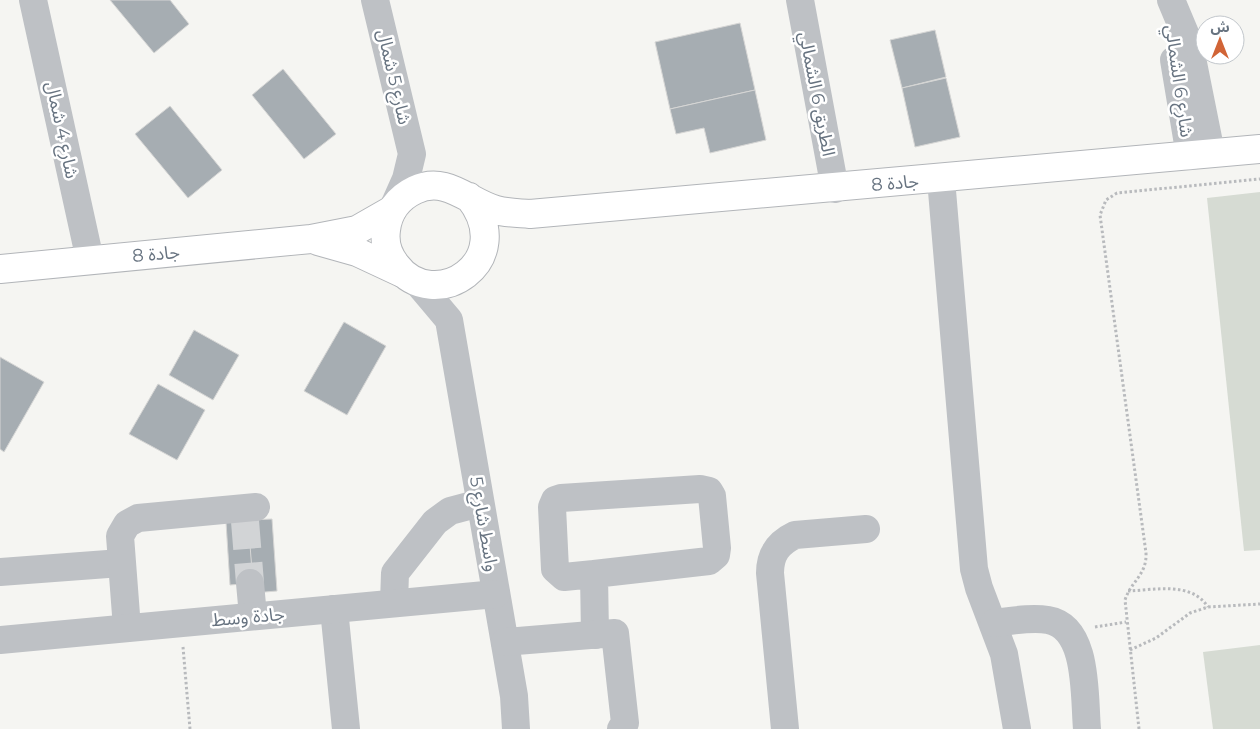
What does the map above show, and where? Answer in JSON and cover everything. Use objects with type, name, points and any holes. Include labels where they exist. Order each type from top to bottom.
[{"type":"main road","name":"جادة 8","points":[[464,194],[496,210],[530,214],[835,189],[1260,149]]},
{"type":"main road","points":[[442,185],[464,194],[480,211],[486,228],[485,245],[479,261],[472,270],[458,280],[441,285],[409,278],[389,256],[385,239],[386,222],[393,208],[405,194],[421,187],[442,185]]},
{"type":"main road","name":"جادة 8","points":[[0,269],[312,239],[357,230],[393,208]]},
{"type":"main road","name":"جادة 8","points":[[485,245],[530,214]]},
{"type":"main road","name":"جادة 8","points":[[312,239],[357,252],[409,278]]},
{"type":"street","name":"شارع 4 شمال","points":[[34,0],[90,260]]},
{"type":"street","name":"شارع 5 شمال","points":[[376,0],[412,154],[406,179],[393,208]]},
{"type":"street","name":"الطريق 6 الشمالي","points":[[800,0],[835,189]]},
{"type":"street","name":"شارع 6 الشمالي","points":[[1172,3],[1183,24],[1189,43],[1200,155]]},
{"type":"street","points":[[412,154],[430,173],[464,194]]},
{"type":"street","points":[[941,179],[972,550],[978,588],[994,623],[1004,654],[1017,729]]},
{"type":"street","name":"واسط شارع 5","points":[[472,270],[455,301],[449,320],[514,696],[516,729]]},
{"type":"street","points":[[409,278],[449,320]]},
{"type":"street","points":[[700,489],[709,491],[712,496],[718,548],[716,555],[709,561],[594,574],[564,577],[555,569],[552,507],[556,500],[562,498],[700,489]]},
{"type":"street","points":[[394,603],[395,573],[435,522],[455,508],[480,504]]},
{"type":"street","points":[[127,628],[121,563],[120,536],[123,528],[132,520],[248,512]]},
{"type":"street","points":[[785,729],[770,573],[773,554],[786,539],[795,536],[866,529]]},
{"type":"street","points":[[0,572],[121,563]]},
{"type":"street","points":[[594,574],[595,635]]},
{"type":"street","points":[[250,583],[253,616]]},
{"type":"street","name":"جادة وسط","points":[[0,640],[496,594]]},
{"type":"street","points":[[334,609],[346,729]]},
{"type":"street","points":[[994,623],[1050,620],[1070,632],[1079,652],[1086,729]]},
{"type":"street","points":[[505,642],[615,633],[625,723],[622,729]]},
{"type":"path","points":[[1139,729],[1125,600],[1128,592],[1146,565],[1146,553],[1100,215],[1106,200],[1124,192],[1260,179]]},
{"type":"path","points":[[1128,592],[1174,589],[1192,592],[1202,598],[1208,607]]},
{"type":"path","points":[[1130,650],[1156,638],[1190,613],[1208,607],[1260,604]]},
{"type":"path","points":[[1070,632],[1126,622]]},
{"type":"path","points":[[181,623],[190,729]]},
{"type":"shaded area","points":[[1260,192],[1260,550],[1244,551],[1207,198]]},
{"type":"shaded area","points":[[1260,645],[1260,729],[1213,729],[1203,652]]},
{"type":"building","points":[[110,0],[170,0],[189,24],[154,53]]},
{"type":"building","points":[[740,23],[755,90],[670,109],[655,42]]},
{"type":"building","points":[[935,30],[946,77],[902,88],[890,40]]},
{"type":"building","points":[[283,69],[336,134],[304,159],[252,95]]},
{"type":"building","points":[[946,78],[960,137],[915,147],[902,88]]},
{"type":"building","points":[[755,90],[766,140],[710,153],[704,128],[676,134],[670,109]]},
{"type":"building","points":[[170,106],[222,170],[188,198],[135,134]]},
{"type":"building","points":[[344,322],[386,346],[347,415],[304,391]]},
{"type":"building","points":[[194,330],[239,355],[213,400],[169,375]]},
{"type":"building","points":[[0,357],[44,382],[4,452],[0,449]]},
{"type":"building","points":[[158,384],[205,410],[177,460],[129,434]]},
{"type":"building","points":[[272,519],[277,591],[253,593],[248,520]]},
{"type":"building","points":[[248,520],[253,583],[230,585],[226,522]]},
{"type":"tunnel","points":[[245,521],[250,583]]}]
